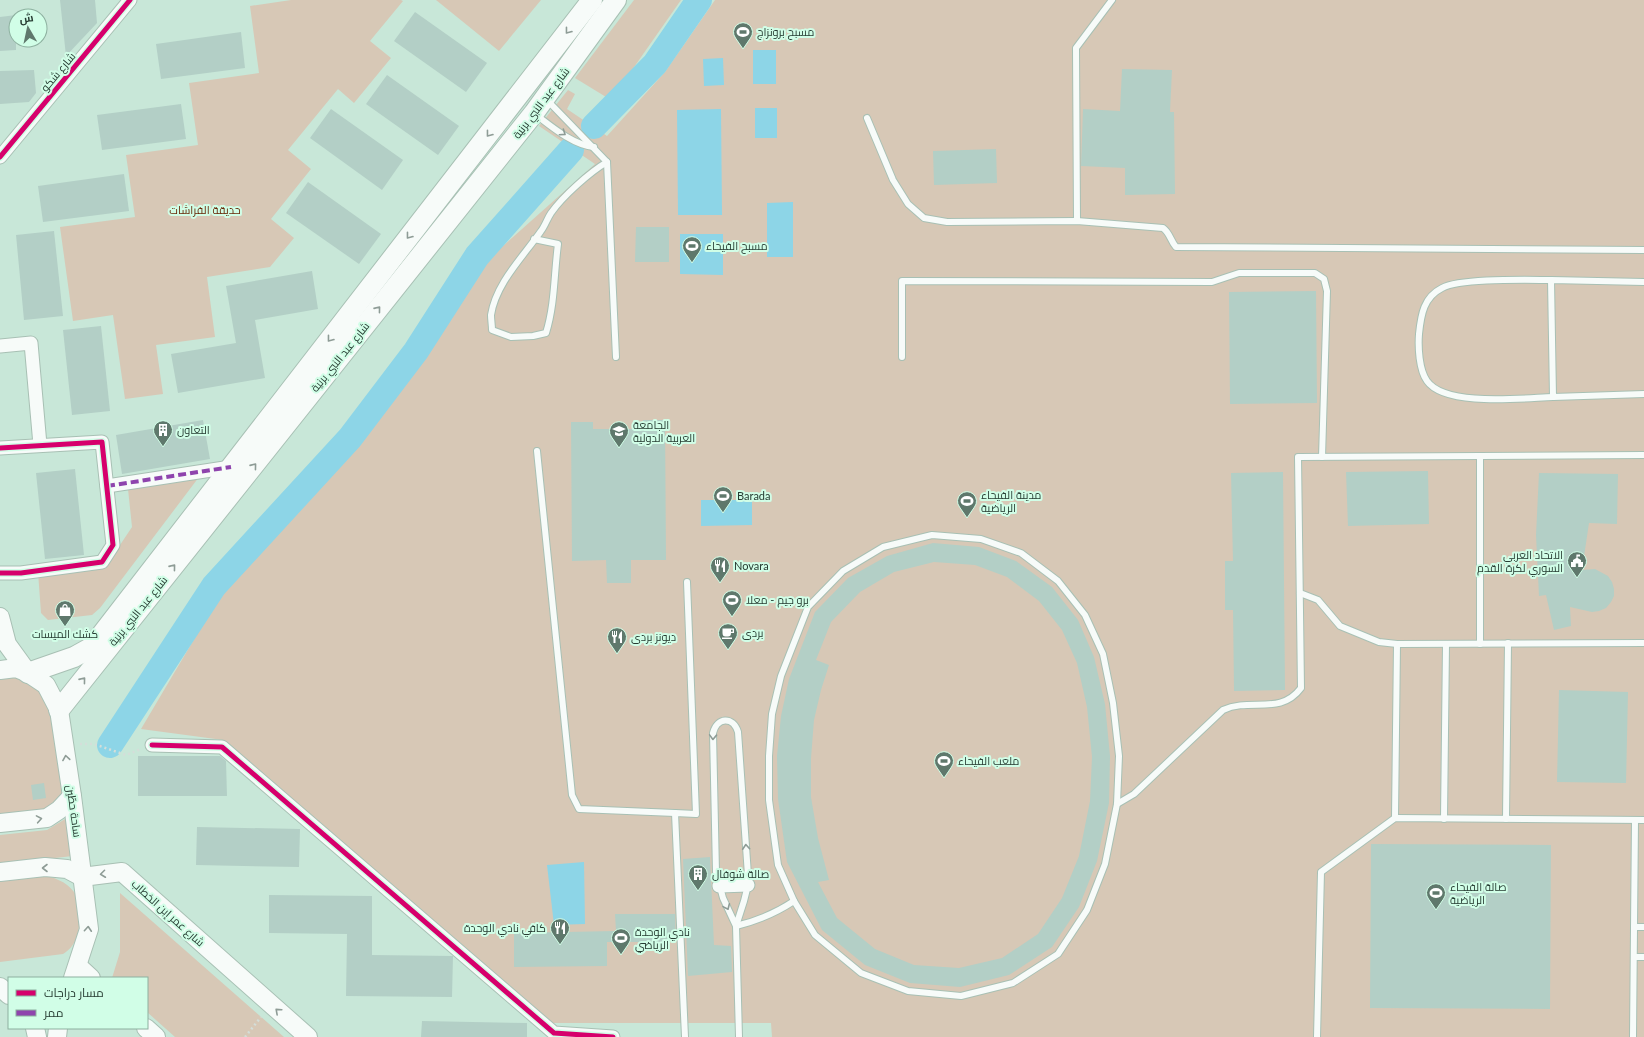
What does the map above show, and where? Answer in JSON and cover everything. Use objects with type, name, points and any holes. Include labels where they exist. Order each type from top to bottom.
[{"type":"main road","name":"شارع عبد النبي برنية","points":[[28,673],[74,657],[92,647],[592,0]]},
{"type":"main road","name":"شارع عبد النبي برنية","points":[[59,710],[540,106],[616,0]]},
{"type":"main road","points":[[0,616],[7,644],[28,673]]},
{"type":"main road","name":"ساحة حطّين","points":[[0,670],[16,668],[28,673],[46,685],[59,710],[72,796],[89,929],[75,972]]},
{"type":"main road","points":[[0,824],[47,818],[59,810],[72,796]]},
{"type":"main road","points":[[0,872],[45,867],[67,869],[82,877]]},
{"type":"main road","name":"شارع عمر إبن الخطاب","points":[[82,877],[122,872],[308,1037]]},
{"type":"main road","points":[[62,977],[75,972],[88,977]]},
{"type":"main road","points":[[0,987],[8,994]]},
{"type":"main road","points":[[147,1029],[156,1037]]},
{"type":"street","name":"شارع شكو","points":[[0,157],[124,3]]},
{"type":"street","points":[[0,346],[31,343],[40,445]]},
{"type":"street","points":[[0,448],[102,442],[113,545],[102,562],[21,573],[0,573]]},
{"type":"street","points":[[107,486],[231,467]]},
{"type":"street","points":[[152,745],[222,747],[554,1033],[613,1037]]},
{"type":"street","points":[[719,886],[748,885]]},
{"type":"lane","points":[[1077,221],[1076,48],[1112,0]]},
{"type":"lane","points":[[540,106],[576,142],[584,146],[594,147]]},
{"type":"lane","points":[[540,106],[594,147],[608,162],[616,357]]},
{"type":"lane","points":[[867,118],[893,180],[908,204],[924,218],[947,222],[1077,221],[1163,228],[1169,232],[1171,242],[1176,247],[1644,250]]},
{"type":"lane","points":[[534,239],[558,244],[551,318],[546,333],[533,336],[511,337],[492,330],[491,315],[498,294],[524,251],[534,239],[541,231],[552,212],[596,168],[608,162]]},
{"type":"lane","points":[[902,357],[902,281],[1212,282],[1239,273],[1315,273],[1324,279],[1327,291],[1322,457]]},
{"type":"lane","points":[[1551,280],[1553,397]]},
{"type":"lane","points":[[1644,282],[1551,280],[1481,281],[1443,287],[1431,295],[1424,305],[1420,322],[1418,343],[1421,364],[1427,381],[1442,393],[1461,397],[1486,399],[1644,394]]},
{"type":"lane","points":[[537,451],[572,795],[579,809],[696,814],[687,582]]},
{"type":"lane","points":[[1118,804],[1134,794],[1223,710],[1233,705],[1274,704],[1286,702],[1295,696],[1301,688],[1298,457],[1644,455]]},
{"type":"lane","points":[[1480,456],[1480,644]]},
{"type":"lane","points":[[932,535],[981,539],[1021,553],[1058,581],[1085,615],[1103,654],[1113,703],[1119,756],[1118,804],[1105,864],[1086,910],[1058,954],[1013,983],[961,996],[908,992],[861,973],[815,935],[794,901],[778,865],[769,800],[769,756],[772,714],[781,676],[808,607],[843,571],[883,547],[932,535]]},
{"type":"lane","points":[[1300,593],[1318,600],[1340,626],[1379,642],[1397,644],[1644,643]]},
{"type":"lane","points":[[1395,818],[1397,644]]},
{"type":"lane","points":[[1444,818],[1446,644]]},
{"type":"lane","points":[[1506,819],[1508,644]]},
{"type":"lane","points":[[736,926],[719,886],[716,872],[713,733],[715,726],[719,722],[726,720],[732,722],[736,726],[738,732],[748,885],[736,926],[739,1037]]},
{"type":"lane","points":[[675,813],[684,1037]]},
{"type":"lane","points":[[1316,1037],[1321,872],[1395,818],[1644,820]]},
{"type":"lane","points":[[1633,1037],[1635,820]]},
{"type":"lane","points":[[736,926],[761,919],[784,908],[794,901]]},
{"type":"lane","points":[[1634,927],[1644,927]]},
{"type":"lane","points":[[1634,957],[1644,957]]},
{"type":"path","points":[[64,744],[94,744],[126,754],[152,745]]},
{"type":"path","points":[[245,1037],[271,1004]]},
{"type":"green space","name":"حديقة الفراشات","points":[[291,0],[403,1],[370,41],[391,58],[354,103],[338,89],[288,150],[311,169],[271,219],[294,238],[270,267],[207,277],[215,337],[156,345],[163,394],[125,399],[113,315],[73,321],[60,227],[135,217],[126,155],[198,145],[189,83],[259,73],[250,6]]},
{"type":"green space","points":[[436,0],[541,0],[499,51]]},
{"type":"green space","points":[[634,0],[681,0],[611,100],[575,78]]},
{"type":"green space","name":"مدينة الفيحاء الرياضية","points":[[715,0],[1644,0],[1644,1037],[772,1037],[771,1023],[551,1023],[223,740],[141,729],[222,592],[357,444],[424,357],[485,262],[595,164],[539,126],[568,90],[575,94],[567,109],[607,136],[665,72]]},
{"type":"green space","points":[[199,477],[100,608],[92,615],[48,620],[41,613],[38,572],[106,566],[132,527],[128,489]]},
{"type":"green space","points":[[20,675],[52,698],[62,794],[51,809],[0,818],[0,678]]},
{"type":"green space","points":[[70,816],[73,856],[0,864],[0,835],[47,830]]},
{"type":"green space","points":[[41,875],[55,878],[63,882],[71,888],[75,894],[79,913],[79,927],[76,939],[69,950],[63,954],[0,962],[0,881]]},
{"type":"green space","points":[[120,893],[284,1037],[175,1037],[148,1013],[148,977],[112,977],[120,952]]},
{"type":"water","points":[[753,50],[776,50],[776,84],[753,84]]},
{"type":"water","points":[[723,58],[724,85],[704,86],[703,59]]},
{"type":"water","points":[[755,108],[777,108],[777,138],[755,138]]},
{"type":"water","points":[[721,109],[722,215],[678,215],[677,110]]},
{"type":"water","points":[[793,202],[793,257],[767,257],[767,203]]},
{"type":"water","points":[[680,234],[723,234],[723,275],[680,274]]},
{"type":"water","points":[[701,500],[752,500],[752,525],[701,526]]},
{"type":"water","points":[[584,862],[585,924],[554,925],[547,865]]},
{"type":"building","points":[[60,0],[95,0],[97,23],[66,56]]},
{"type":"building","points":[[415,12],[487,63],[466,92],[394,41]]},
{"type":"building","points":[[8,16],[8,48],[16,48],[16,50],[0,51],[0,17]]},
{"type":"building","points":[[241,32],[245,68],[161,79],[156,44]]},
{"type":"building","points":[[1122,69],[1172,70],[1170,112],[1174,112],[1175,194],[1125,195],[1125,168],[1081,166],[1083,109],[1120,111]]},
{"type":"building","points":[[34,70],[36,93],[29,102],[0,104],[0,71]]},
{"type":"building","points":[[387,75],[459,126],[438,155],[366,104]]},
{"type":"building","points":[[181,104],[186,139],[102,150],[97,115]]},
{"type":"building","points":[[331,109],[403,160],[382,190],[310,138]]},
{"type":"building","points":[[996,149],[997,183],[934,185],[933,151]]},
{"type":"building","points":[[124,174],[129,211],[43,222],[38,186]]},
{"type":"building","points":[[308,182],[381,234],[359,264],[286,213]]},
{"type":"building","points":[[636,227],[669,227],[669,262],[635,262]]},
{"type":"building","points":[[54,231],[63,316],[24,320],[16,235]]},
{"type":"building","points":[[312,271],[318,309],[255,320],[265,378],[178,393],[171,354],[236,343],[226,286]]},
{"type":"building","points":[[1316,291],[1317,403],[1230,404],[1229,292]]},
{"type":"building","points":[[101,326],[110,411],[72,415],[63,330]]},
{"type":"building","name":"التعاون","points":[[203,420],[210,459],[122,474],[116,435]]},
{"type":"building","points":[[643,420],[665,420],[666,560],[631,560],[631,583],[607,583],[606,560],[572,561],[571,422],[593,422],[593,429],[643,429]]},
{"type":"building","points":[[75,469],[84,555],[45,559],[36,473]]},
{"type":"building","points":[[1428,471],[1429,524],[1348,526],[1346,472]]},
{"type":"building","points":[[1283,472],[1285,690],[1234,691],[1233,610],[1225,610],[1225,561],[1233,561],[1231,473]]},
{"type":"building","points":[[1539,473],[1618,474],[1617,524],[1589,523],[1582,570],[1595,569],[1608,576],[1612,582],[1614,596],[1606,608],[1599,611],[1592,612],[1570,607],[1571,626],[1554,630],[1546,595],[1539,596],[1536,535]]},
{"type":"building","points":[[933,543],[979,547],[1016,561],[1052,587],[1078,620],[1094,657],[1105,704],[1110,756],[1109,803],[1097,861],[1079,907],[1052,947],[1009,975],[960,987],[910,983],[865,965],[822,930],[787,862],[778,799],[777,756],[781,716],[789,679],[815,612],[848,578],[887,556]],"holes":[[[934,562],[975,565],[1007,577],[1039,601],[1062,630],[1077,663],[1087,707],[1092,757],[1090,801],[1079,856],[1062,898],[1038,934],[1002,958],[959,968],[914,965],[875,949],[837,918],[818,882],[829,880],[818,838],[811,797],[811,758],[814,720],[829,665],[816,660],[831,622],[860,592],[894,572]]]},
{"type":"building","points":[[1559,690],[1628,692],[1626,783],[1557,782]]},
{"type":"building","points":[[138,756],[220,756],[226,761],[227,796],[138,796]]},
{"type":"building","points":[[44,783],[46,798],[33,800],[31,785]]},
{"type":"building","points":[[197,827],[300,829],[299,867],[196,865]]},
{"type":"building","points":[[1371,844],[1551,845],[1550,1009],[1370,1008]]},
{"type":"building","name":"صالة شوفال","points":[[710,857],[714,945],[731,946],[732,972],[688,976],[683,859]]},
{"type":"building","points":[[269,895],[372,896],[372,955],[453,956],[452,997],[346,996],[347,934],[269,933]]},
{"type":"building","name":"كافي نادي الوحدة","points":[[615,914],[675,914],[676,942],[607,942],[607,966],[514,967],[514,933],[616,931]]},
{"type":"building","points":[[422,1021],[527,1023],[527,1037],[421,1037]]},
{"type":"waterway","points":[[594,126],[655,64],[699,0]]},
{"type":"waterway","points":[[110,745],[214,586],[350,438],[416,351],[477,256],[571,150]]},
{"type":"marked path","points":[[107,486],[231,467]]},
{"type":"cycle path","points":[[0,157],[130,0]]},
{"type":"cycle path","points":[[0,448],[102,442],[113,545],[102,562],[21,573],[0,573]]},
{"type":"cycle path","points":[[152,745],[222,747],[554,1033],[613,1037]]},
{"type":"place","name":"مسبح برونزاج","points":[[743,49]]},
{"type":"place","name":"مسبح الفيحاء","points":[[692,263]]},
{"type":"place","name":"التعاون","points":[[163,447]]},
{"type":"place","name":"الجامعة العربية الدولية","points":[[619,448]]},
{"type":"place","name":"Barada","points":[[723,513]]},
{"type":"place","name":"مدينة الفيحاء الرياضية","points":[[967,518]]},
{"type":"place","name":"الاتحاد العربي السوري لكرة القدم","points":[[1577,578]]},
{"type":"place","name":"Novara","points":[[720,583]]},
{"type":"place","name":"برو جيم - معلا","points":[[732,617]]},
{"type":"place","name":"كشك الميسات","points":[[65,627]]},
{"type":"place","name":"بردى","points":[[728,650]]},
{"type":"place","name":"ديونز بردى","points":[[617,654]]},
{"type":"place","name":"ملعب الفيحاء","points":[[944,778]]},
{"type":"place","name":"صالة شوفال","points":[[698,891]]},
{"type":"place","name":"صالة الفيحاء الرياضية","points":[[1436,910]]},
{"type":"place","name":"كافي نادي الوحدة","points":[[560,945]]},
{"type":"place","name":"نادي الوحدة الرياضي","points":[[621,955]]}]
